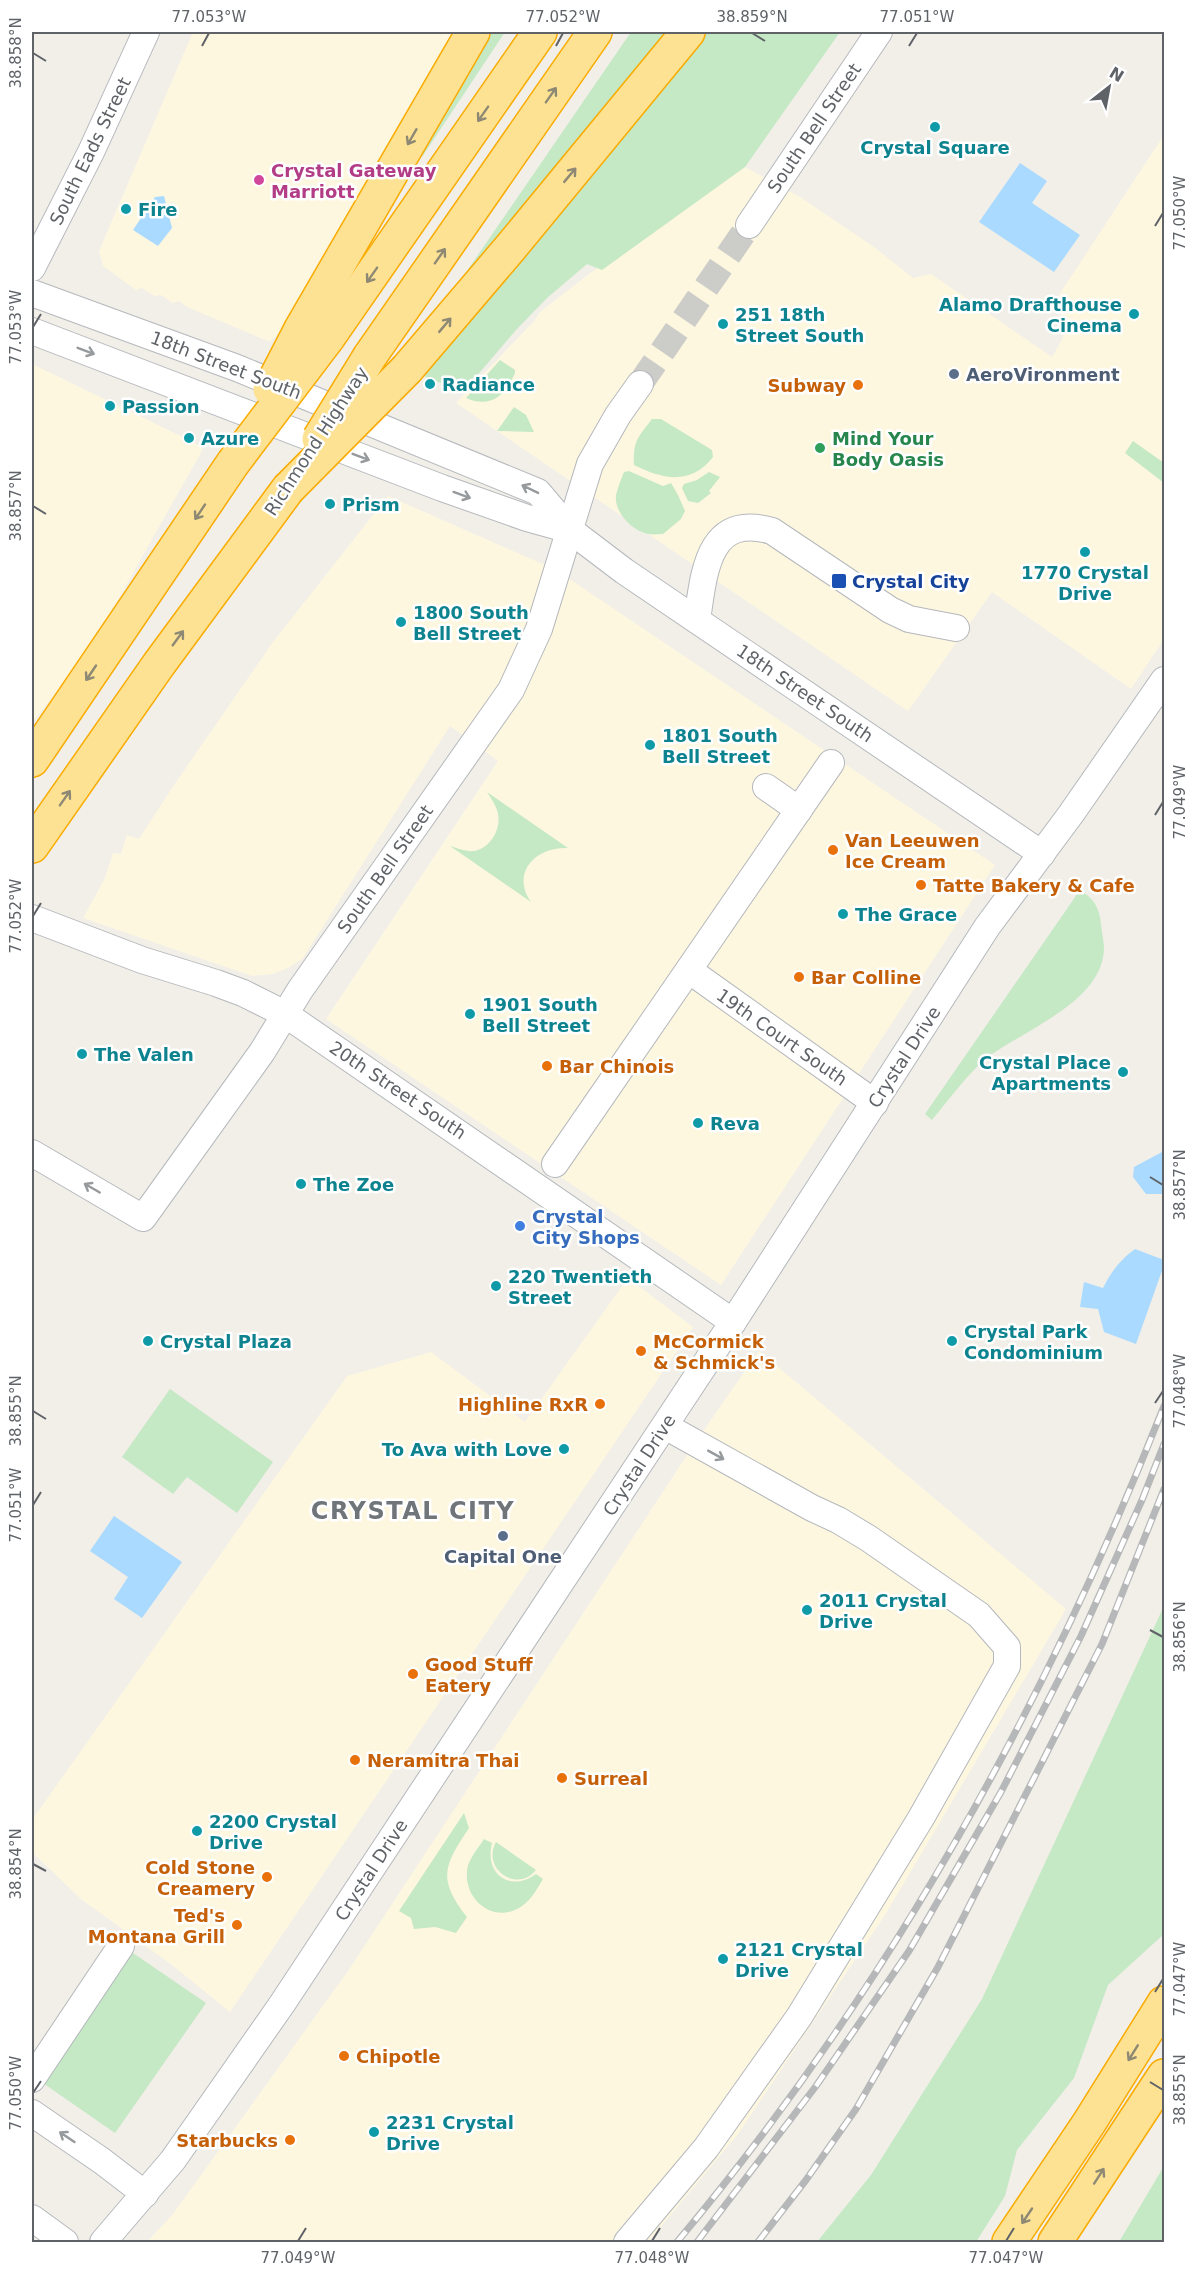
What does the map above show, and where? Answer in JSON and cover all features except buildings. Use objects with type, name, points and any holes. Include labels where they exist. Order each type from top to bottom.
[{"type":"highway","points":[[32,760],[233,463],[314,334],[473,32]]},
{"type":"highway","points":[[314,334],[540,32]]},
{"type":"highway","name":"Richmond Highway","points":[[32,846],[159,664],[288,489],[370,356],[595,32]]},
{"type":"highway","points":[[288,489],[406,369],[519,237],[688,32]]},
{"type":"highway","points":[[1009,2242],[1089,2123],[1164,2003]]},
{"type":"highway","points":[[1055,2242],[1164,2076]]},
{"type":"street","name":"South Eads Street","points":[[32,268],[88,158],[146,32]]},
{"type":"street","name":"South Bell Street","points":[[749,225],[879,32]]},
{"type":"street","name":"18th Street South","points":[[32,293],[237,368],[538,492],[570,530],[624,571],[1042,854]]},
{"type":"street","name":"18th Street South","points":[[32,331],[442,488],[570,530]]},
{"type":"street","name":"South Bell Street","points":[[32,1153],[143,1218],[261,1052],[300,990],[511,690],[539,629],[590,464],[618,415],[640,384]]},
{"type":"street","points":[[698,620],[705,571],[714,548],[729,532],[744,527],[758,527],[772,531],[890,610],[909,619],[956,628]]},
{"type":"street","name":"Crystal Drive","points":[[104,2242],[173,2160],[282,2004],[665,1426],[987,927],[1042,854],[1164,680]]},
{"type":"street","points":[[555,1164],[831,763]]},
{"type":"street","points":[[766,787],[799,810]]},
{"type":"street","name":"20th Street South","points":[[32,918],[142,960],[234,989],[285,1014],[733,1322]]},
{"type":"street","name":"19th Court South","points":[[690,971],[875,1103]]},
{"type":"street","points":[[627,2242],[706,2148],[800,2017],[921,1818],[1007,1666],[1007,1647],[979,1615],[838,1520],[812,1508],[665,1426]]},
{"type":"street","points":[[32,2079],[120,1946]]},
{"type":"street","points":[[32,2113],[145,2194]]},
{"type":"street","points":[[32,2218],[65,2242]]},
{"type":"shaded area","name":"Crystal Gateway Marriott","points":[[193,32],[454,32],[287,324],[270,342],[187,307],[179,301],[173,303],[161,295],[155,296],[142,288],[136,290],[103,266],[99,251]]},
{"type":"shaded area","points":[[1164,135],[1164,639],[1131,689],[992,592],[908,711],[456,403],[540,312],[589,274],[745,167],[800,197],[874,247],[913,278],[931,274],[1052,357],[1063,338],[1059,295]]},
{"type":"shaded area","points":[[32,364],[195,443],[203,449],[89,651],[32,723]]},
{"type":"shaded area","points":[[388,496],[556,570],[995,865],[721,1285],[326,1019],[498,761],[450,726],[303,958],[290,967],[273,974],[252,976],[83,918],[105,878],[113,853],[121,854],[127,835],[139,839],[273,642]]},
{"type":"shaded area","points":[[628,1278],[693,1327],[230,2012],[172,1965],[81,1899],[32,1852],[32,1820],[347,1376],[431,1352],[525,1422]]},
{"type":"shaded area","points":[[759,1351],[1066,1609],[885,1915],[738,2134],[648,2242],[147,2242],[173,2214],[348,1971],[699,1437]]},
{"type":"green space","points":[[486,32],[505,32],[422,157],[415,154]]},
{"type":"green space","points":[[631,32],[675,32],[459,291],[458,284]]},
{"type":"green space","points":[[705,32],[840,32],[745,167],[602,270],[587,264],[547,298],[516,330],[463,392],[419,374]]},
{"type":"green space","points":[[500,360],[515,370],[507,388],[490,401],[475,401],[466,398]]},
{"type":"green space","points":[[514,407],[526,415],[534,432],[497,431]]},
{"type":"green space","points":[[652,419],[661,419],[712,450],[713,457],[704,466],[686,476],[655,474],[634,465],[637,440]]},
{"type":"green space","points":[[1133,441],[1164,463],[1164,483],[1125,453]]},
{"type":"green space","points":[[629,471],[663,486],[671,483],[678,495],[685,511],[681,519],[663,534],[642,532],[621,514],[616,495],[624,472]]},
{"type":"green space","points":[[709,472],[720,477],[709,491],[711,493],[698,503],[688,501],[682,488],[684,484],[697,480]]},
{"type":"green space","points":[[487,792],[568,848],[546,851],[530,863],[525,871],[524,881],[525,891],[531,902],[450,846],[474,851],[485,846],[493,837],[498,826],[498,814]]},
{"type":"green space","points":[[1080,890],[1091,898],[1097,908],[1104,943],[1100,969],[1090,985],[1058,1013],[987,1058],[932,1120],[925,1114]]},
{"type":"green space","points":[[170,1389],[273,1462],[237,1513],[187,1477],[173,1494],[122,1457]]},
{"type":"green space","points":[[1164,1606],[1164,1934],[1108,1985],[1074,2078],[1017,2150],[1005,2196],[976,2242],[817,2242],[871,2175],[982,1999]]},
{"type":"green space","points":[[464,1813],[469,1828],[449,1862],[447,1872],[451,1892],[467,1917],[456,1933],[435,1927],[414,1929],[411,1918],[399,1911]]},
{"type":"green space","points":[[484,1839],[492,1843],[492,1864],[501,1877],[517,1882],[536,1874],[543,1879],[528,1901],[515,1910],[505,1913],[488,1909],[474,1898],[470,1890],[467,1881],[468,1867],[471,1858]]},
{"type":"green space","points":[[496,1842],[536,1870],[528,1877],[520,1879],[511,1879],[503,1875],[493,1861]]},
{"type":"green space","points":[[130,1951],[206,2003],[115,2133],[40,2081]]},
{"type":"green space","points":[[1164,2166],[1164,2242],[1119,2242]]},
{"type":"water","points":[[1020,163],[1047,181],[1032,203],[1080,235],[1054,272],[979,222]]},
{"type":"water","points":[[164,196],[172,228],[158,246],[133,230],[155,197]]},
{"type":"water","points":[[1164,1151],[1164,1194],[1146,1194],[1133,1177],[1134,1167]]},
{"type":"water","points":[[1135,1249],[1164,1260],[1136,1344],[1104,1332],[1098,1309],[1080,1307],[1084,1282],[1103,1288],[1116,1267]]},
{"type":"water","points":[[114,1516],[182,1562],[142,1618],[114,1599],[128,1577],[90,1551]]},
{"type":"tunnel","points":[[640,384],[749,225]]},
{"type":"railway","points":[[677,2242],[753,2147],[824,2049],[891,1948],[954,1844],[1067,1629],[1164,1406]]},
{"type":"railway","points":[[697,2242],[816,2086],[909,1951],[1001,1792],[1081,1636],[1142,1500],[1164,1444]]},
{"type":"railway","points":[[758,2242],[806,2180],[856,2109],[938,1967],[1102,1644],[1164,1489]]},
{"type":"place","name":"Crystal Square","points":[[935,127]]},
{"type":"place","name":"Crystal Gateway Marriott","points":[[259,180]]},
{"type":"place","name":"Fire","points":[[126,209]]},
{"type":"place","name":"Alamo Drafthouse Cinema","points":[[1134,314]]},
{"type":"place","name":"251 18th Street South","points":[[723,324]]},
{"type":"place","name":"AeroVironment","points":[[954,374]]},
{"type":"place","name":"Radiance","points":[[430,384]]},
{"type":"place","name":"Subway","points":[[858,385]]},
{"type":"place","name":"Passion","points":[[110,406]]},
{"type":"place","name":"Azure","points":[[189,438]]},
{"type":"place","name":"Mind Your Body Oasis","points":[[820,448]]},
{"type":"place","name":"Prism","points":[[330,504]]},
{"type":"place","name":"1770 Crystal Drive","points":[[1085,552]]},
{"type":"place","name":"Crystal City","points":[[839,581]]},
{"type":"place","name":"1800 South Bell Street","points":[[401,622]]},
{"type":"place","name":"1801 South Bell Street","points":[[650,745]]},
{"type":"place","name":"Van Leeuwen Ice Cream","points":[[833,850]]},
{"type":"place","name":"Tatte Bakery & Cafe","points":[[921,885]]},
{"type":"place","name":"The Grace","points":[[843,914]]},
{"type":"place","name":"Bar Colline","points":[[799,977]]},
{"type":"place","name":"1901 South Bell Street","points":[[470,1014]]},
{"type":"place","name":"The Valen","points":[[82,1054]]},
{"type":"place","name":"Bar Chinois","points":[[547,1066]]},
{"type":"place","name":"Crystal Place Apartments","points":[[1123,1072]]},
{"type":"place","name":"Reva","points":[[698,1123]]},
{"type":"place","name":"The Zoe","points":[[301,1184]]},
{"type":"place","name":"Crystal City Shops","points":[[520,1226]]},
{"type":"place","name":"220 Twentieth Street","points":[[496,1286]]},
{"type":"place","name":"Crystal Plaza","points":[[148,1341]]},
{"type":"place","name":"Crystal Park Condominium","points":[[952,1341]]},
{"type":"place","name":"McCormick & Schmick's","points":[[641,1351]]},
{"type":"place","name":"Highline RxR","points":[[600,1404]]},
{"type":"place","name":"To Ava with Love","points":[[564,1449]]},
{"type":"place","name":"Capital One","points":[[503,1536]]},
{"type":"place","name":"2011 Crystal Drive","points":[[807,1610]]},
{"type":"place","name":"Good Stuff Eatery","points":[[413,1674]]},
{"type":"place","name":"Neramitra Thai","points":[[355,1760]]},
{"type":"place","name":"Surreal","points":[[562,1778]]},
{"type":"place","name":"2200 Crystal Drive","points":[[197,1831]]},
{"type":"place","name":"Cold Stone Creamery","points":[[267,1877]]},
{"type":"place","name":"Ted's Montana Grill","points":[[237,1925]]},
{"type":"place","name":"2121 Crystal Drive","points":[[723,1959]]},
{"type":"place","name":"Chipotle","points":[[344,2056]]},
{"type":"place","name":"2231 Crystal Drive","points":[[374,2132]]},
{"type":"place","name":"Starbucks","points":[[290,2140]]},
{"type":"district","name":"CRYSTAL CITY","points":[[413,1511]]}]
